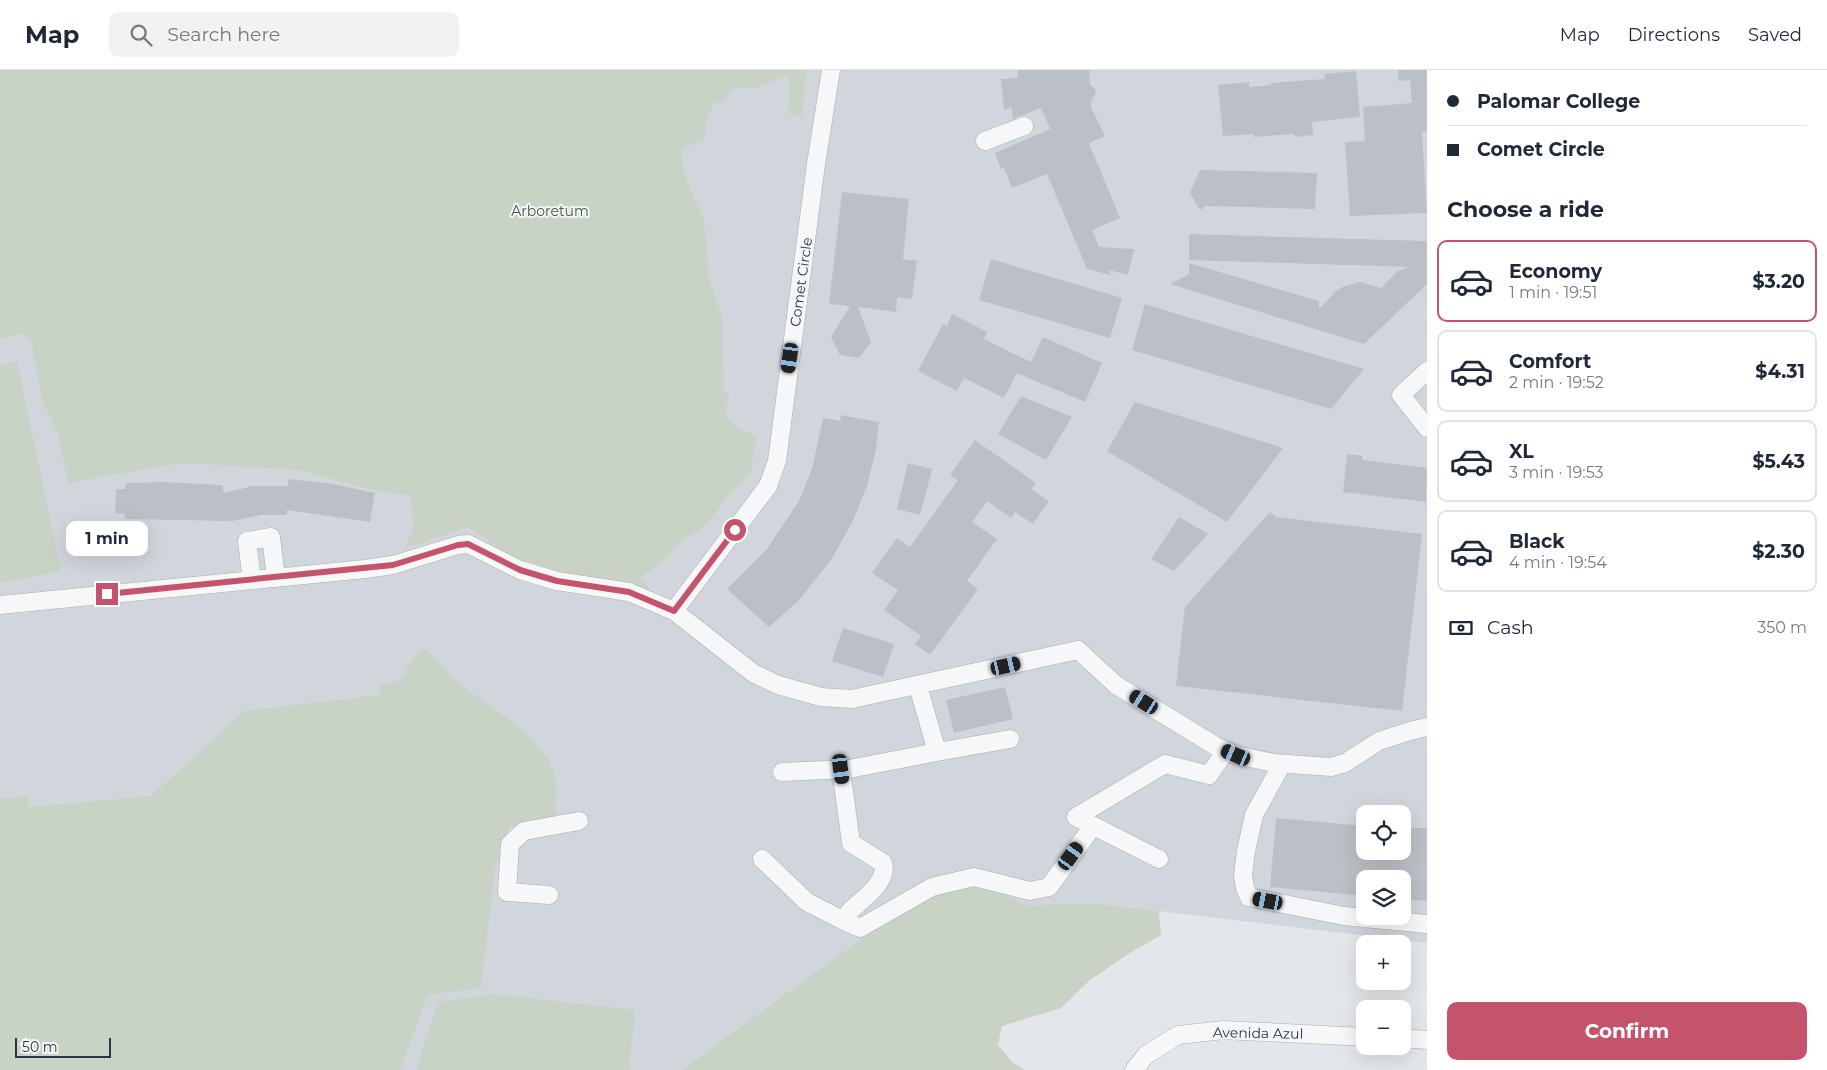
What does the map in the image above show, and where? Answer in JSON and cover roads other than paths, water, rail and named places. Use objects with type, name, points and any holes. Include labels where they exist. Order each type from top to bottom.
[{"type":"street","name":"Comet Circle","points":[[674,611],[768,486],[777,461],[816,164],[831,70]]},
{"type":"street","points":[[985,141],[1024,126]]},
{"type":"street","points":[[1427,372],[1401,395],[1427,428]]},
{"type":"street","points":[[252,580],[247,541],[271,537],[276,578]]},
{"type":"street","points":[[0,605],[393,565],[458,545],[468,544],[520,570],[557,581],[629,592],[674,611],[754,673],[778,686],[821,696],[852,699],[1078,650],[1116,685],[1226,751],[1236,755],[1282,764],[1331,767],[1345,763],[1379,741],[1427,727]]},
{"type":"street","points":[[918,686],[937,752]]},
{"type":"street","points":[[782,772],[841,769],[1010,739]]},
{"type":"street","points":[[1160,860],[1076,817],[1165,764],[1209,775],[1226,751]]},
{"type":"street","points":[[1282,764],[1254,815],[1243,875],[1249,897],[1344,916],[1427,924]]},
{"type":"street","points":[[841,769],[851,843],[883,863],[884,868],[881,881],[849,912],[848,923]]},
{"type":"street","points":[[549,895],[507,892],[510,844],[524,831],[579,821]]},
{"type":"street","points":[[762,859],[807,902],[860,928],[932,887],[974,877],[1030,891],[1049,887],[1093,826]]},
{"type":"street","name":"Avenida Azul","points":[[1134,1070],[1146,1056],[1178,1035],[1224,1030],[1356,1037]]},
{"type":"street","points":[[1411,1039],[1427,1040]]},
{"type":"park label","name":"Arboretum","points":[[550,211]]}]
